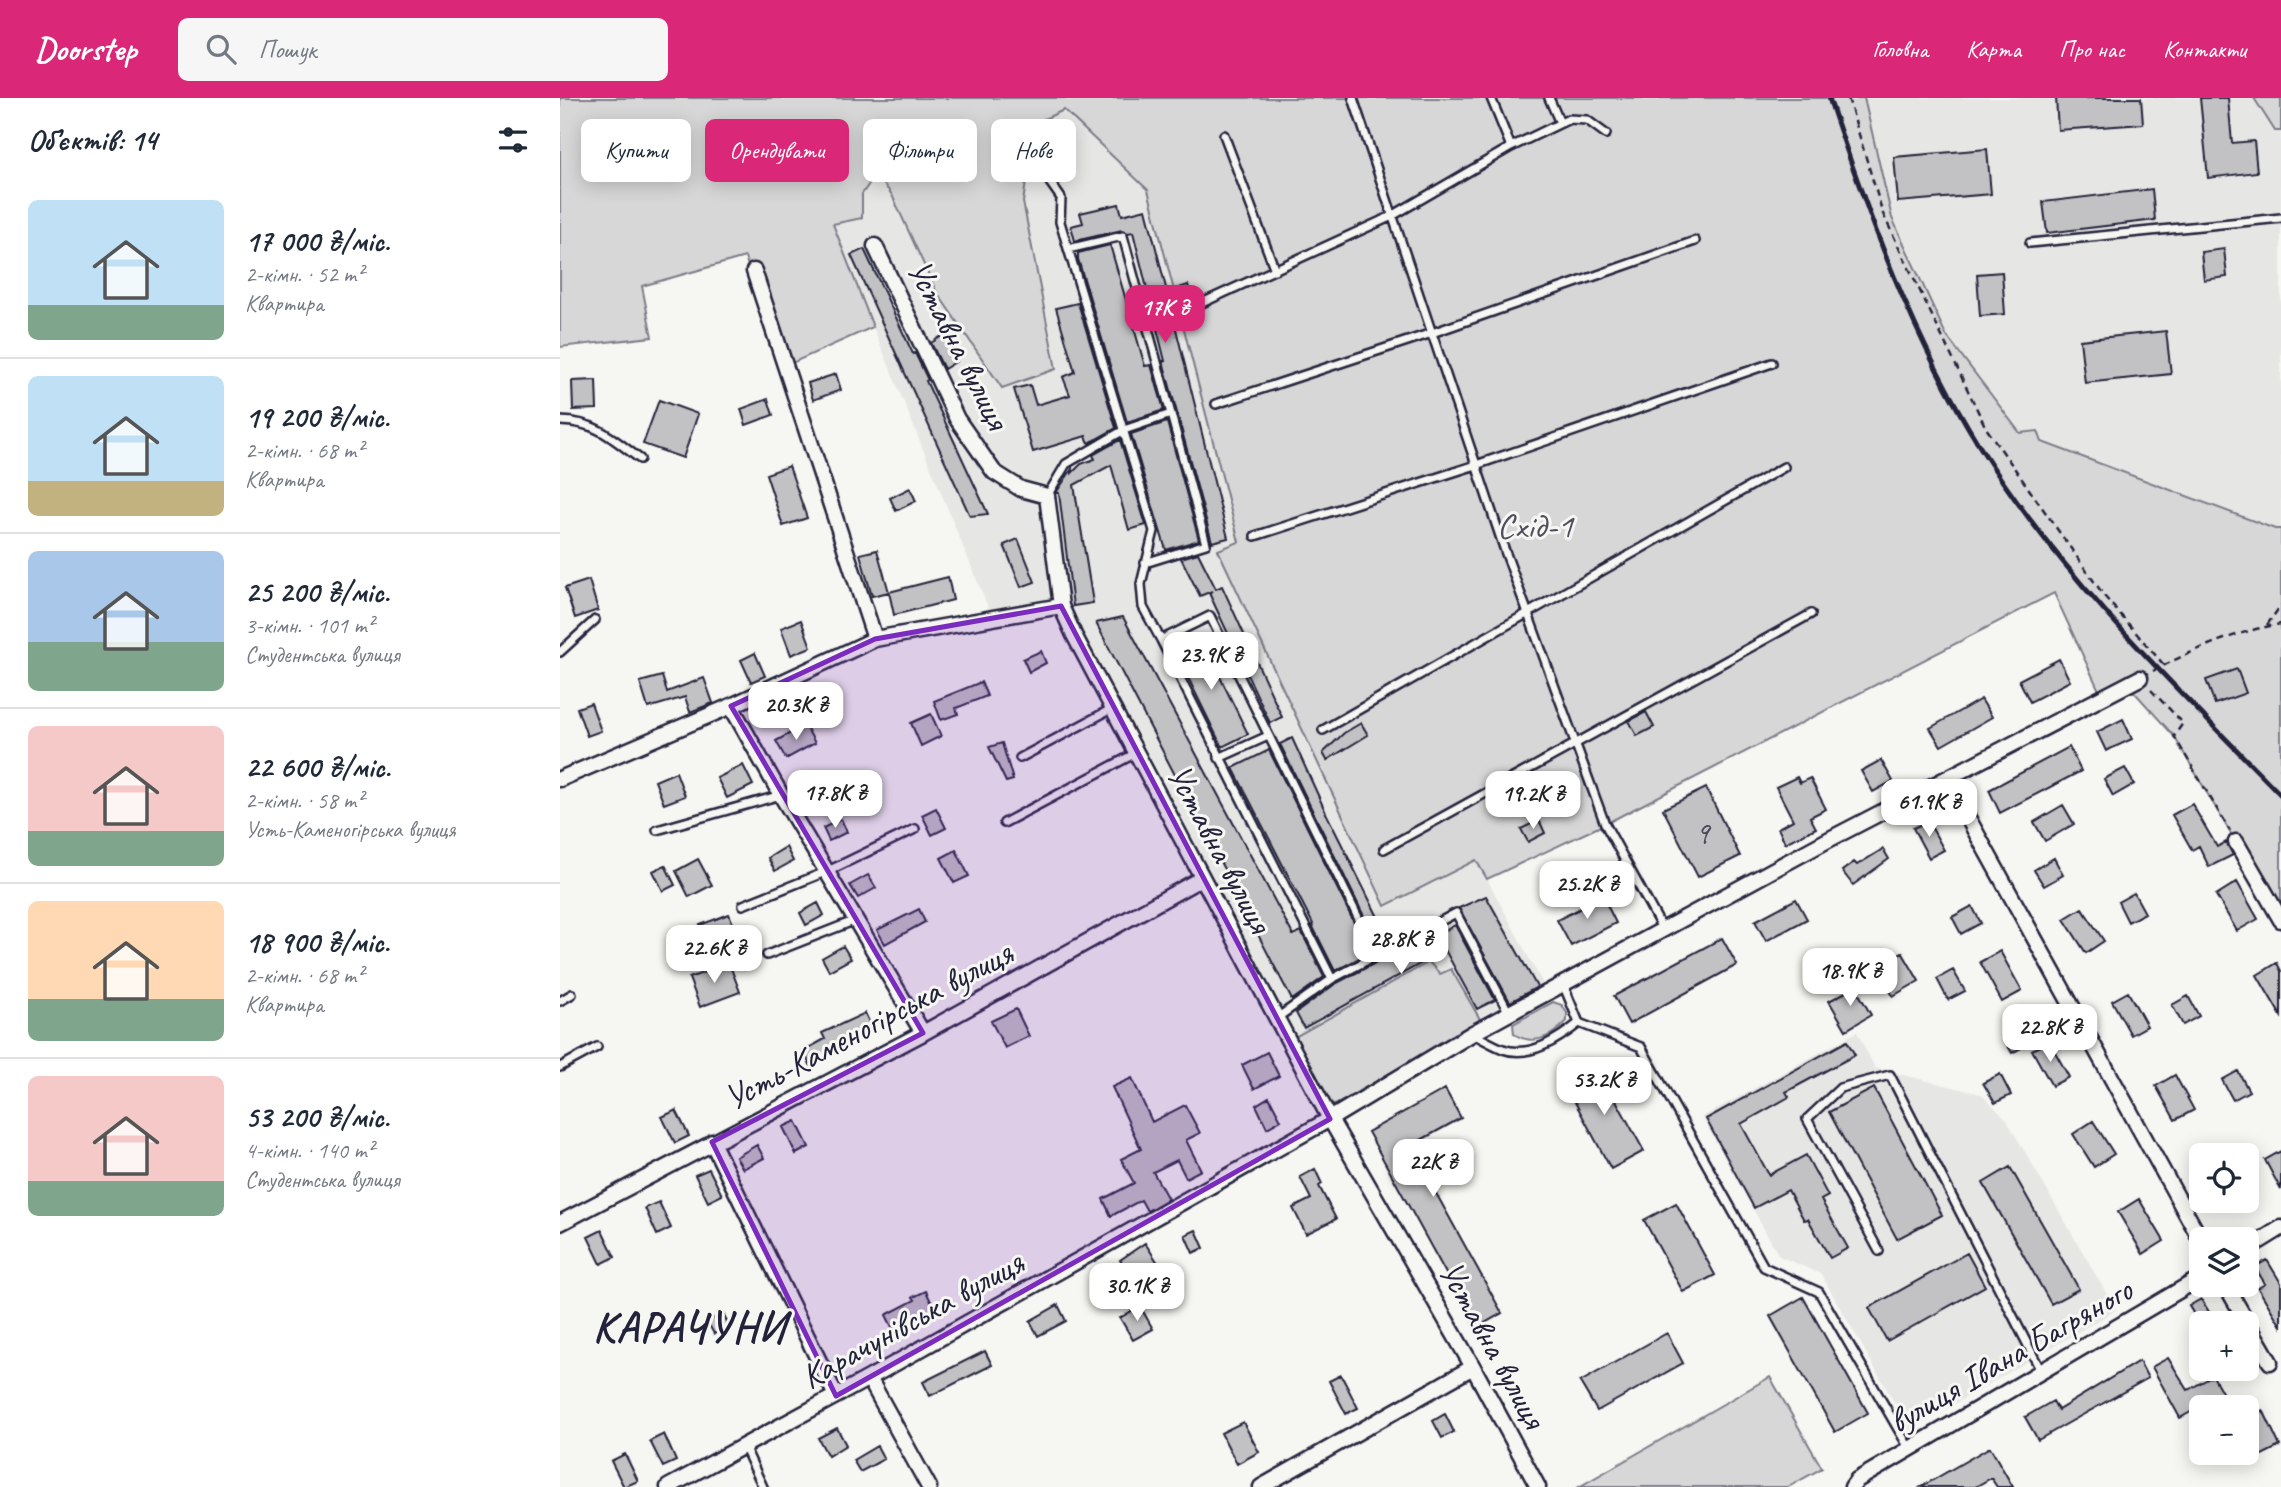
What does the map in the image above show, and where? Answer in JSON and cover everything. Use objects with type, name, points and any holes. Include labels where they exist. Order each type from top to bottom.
[{"type":"street","name":"Уставна вулиця","points":[[875,246],[957,419],[994,472],[1021,489],[1047,496],[1061,606],[1074,635],[1330,1119],[1473,1367],[1538,1487]]},
{"type":"street","points":[[754,271],[874,639]]},
{"type":"street","points":[[560,779],[731,706],[874,639],[1061,606]]},
{"type":"street","name":"Карачунівська вулиця","points":[[668,1487],[869,1378],[1330,1119],[1509,1013],[1828,840],[2140,678]]},
{"type":"street","points":[[731,706],[923,1033]]},
{"type":"street","points":[[1948,780],[2194,1227]]},
{"type":"street","points":[[2236,842],[2281,920]]},
{"type":"street","name":"Усть-Каменогірська вулиця","points":[[560,1223],[923,1033],[1202,878]]},
{"type":"street","points":[[712,1142],[836,1396]]},
{"type":"street","points":[[2259,1242],[2281,1228]]},
{"type":"street","name":"вулиця Івана Багряного","points":[[1852,1487],[1857,1480],[1909,1448],[2189,1285]]},
{"type":"street","points":[[2232,1297],[2270,1362]]},
{"type":"street","points":[[1261,1487],[1473,1367]]},
{"type":"street","points":[[869,1378],[929,1487]]},
{"type":"lane","points":[[1353,98],[1476,466],[1605,824],[1663,930]]},
{"type":"lane","points":[[1491,98],[1511,147]]},
{"type":"lane","points":[[1549,98],[1560,123]]},
{"type":"lane","points":[[1191,308],[1392,216],[1511,147],[1569,119],[1587,120],[1606,134]]},
{"type":"lane","points":[[1224,135],[1275,270]]},
{"type":"lane","points":[[1050,182],[1061,198],[1059,222],[1154,531],[1141,584],[1143,607],[1332,979]]},
{"type":"lane","points":[[2031,243],[2281,218]]},
{"type":"lane","points":[[1068,249],[1123,236],[1206,544],[1145,563]]},
{"type":"lane","points":[[1216,404],[1432,333],[1695,241]]},
{"type":"lane","points":[[1255,536],[1476,466],[1772,363]]},
{"type":"lane","points":[[1047,496],[1066,464],[1125,430],[1171,414]]},
{"type":"lane","points":[[560,421],[599,429],[640,459]]},
{"type":"lane","points":[[1323,730],[1784,467]]},
{"type":"lane","points":[[1384,849],[1811,614]]},
{"type":"lane","points":[[1161,639],[1210,616],[1377,956]]},
{"type":"lane","points":[[560,652],[595,620]]},
{"type":"lane","points":[[1020,758],[1112,708]]},
{"type":"lane","points":[[1219,758],[1268,736]]},
{"type":"lane","points":[[1004,823],[1136,753]]},
{"type":"lane","points":[[657,830],[781,795]]},
{"type":"lane","points":[[743,905],[828,871],[915,829]]},
{"type":"lane","points":[[1277,1019],[1332,979],[1456,913],[1509,1013]]},
{"type":"lane","points":[[767,955],[857,920]]},
{"type":"lane","points":[[1563,984],[1579,1023],[1641,1046],[1764,1267],[1819,1292],[1909,1448]]},
{"type":"lane","points":[[560,1001],[572,994]]},
{"type":"lane","points":[[1473,1033],[1506,1051],[1533,1049],[1557,1041],[1579,1023]]},
{"type":"lane","points":[[560,1068],[597,1047]]},
{"type":"lane","points":[[1879,1251],[1807,1119],[1840,1087],[1890,1075],[2042,1371]]},
{"type":"lane","points":[[744,1446],[763,1487]]},
{"type":"path","points":[[1849,98],[1883,214],[1986,428],[2105,597],[2164,666]]},
{"type":"path","points":[[2266,626],[2281,605]]},
{"type":"path","points":[[2236,842],[2174,736],[2183,723],[2140,678],[2185,654],[2266,626],[2281,624]]},
{"type":"highlighted area","points":[[1061,606],[1330,1119],[836,1396],[712,1142],[923,1033],[731,706],[875,639]]},
{"type":"shaded area","points":[[1864,98],[2254,98],[2275,131],[2281,131],[2281,529],[2042,442],[2038,431],[2021,433],[1946,335],[1892,218]]},
{"type":"shaded area","points":[[1063,110],[1073,119],[1044,119]]},
{"type":"shaded area","points":[[1076,122],[1148,190],[1240,542],[1218,551],[1385,906],[1477,860],[1544,986],[1481,1021],[1451,969],[1440,974],[1429,962],[1295,1037],[1145,747],[1082,633],[1068,593],[1054,490],[1044,487],[1040,500],[1054,602],[990,612],[833,224],[862,218],[862,194],[869,182],[882,182],[1056,369],[1023,202],[1026,182],[1076,182]]},
{"type":"shaded area","points":[[1857,1032],[1875,1068],[1981,1094],[2006,1119],[2116,1310],[1910,1430],[1821,1274],[1779,1256],[1702,1117]]},
{"type":"green space","name":"Схід-1","points":[[560,98],[1864,98],[1892,218],[1946,335],[2020,433],[2038,431],[2042,442],[2281,529],[2281,920],[2174,736],[2128,685],[2102,697],[2054,593],[1605,824],[1487,879],[1476,860],[1385,906],[1218,550],[1239,542],[1148,190],[1064,110],[1044,119],[991,119],[991,182],[1026,182],[1023,202],[1056,369],[1002,388],[936,291],[892,195],[882,182],[977,182],[977,119],[863,119],[863,182],[870,182],[862,194],[862,218],[833,224],[873,327],[783,367],[745,257],[642,286],[652,337],[560,347]]},
{"type":"green space","points":[[2254,98],[2281,98],[2281,131],[2275,131]]},
{"type":"green space","points":[[1429,962],[1440,974],[1451,969],[1481,1021],[1335,1105],[1329,1102],[1295,1037]]},
{"type":"green space","points":[[1553,1002],[1562,1005],[1567,1013],[1567,1021],[1562,1026],[1536,1040],[1514,1034],[1513,1024]]},
{"type":"green space","points":[[1770,1377],[1822,1468],[1788,1487],[1579,1487]]},
{"type":"building","points":[[2056,98],[2141,98],[2143,124],[2058,130]]},
{"type":"building","points":[[2200,98],[2228,98],[2232,143],[2254,141],[2257,172],[2208,178]]},
{"type":"building","points":[[1987,149],[1991,194],[1898,202],[1894,157]]},
{"type":"building","points":[[2152,189],[2155,220],[2047,233],[2043,202]]},
{"type":"building","points":[[1119,204],[1122,215],[1146,209],[1167,292],[1188,285],[1192,297],[1170,305],[1228,538],[1212,542],[1163,361],[1133,232],[1122,230],[1075,241],[1071,226],[1083,223],[1080,213]]},
{"type":"building","points":[[1110,245],[1145,366],[1151,365],[1164,410],[1127,422],[1078,259],[1078,253]]},
{"type":"building","points":[[864,249],[928,380],[926,381],[988,514],[970,516],[851,255]]},
{"type":"building","points":[[2224,249],[2227,277],[2204,280],[2201,252]]},
{"type":"building","points":[[2002,272],[2005,314],[1980,316],[1977,274]]},
{"type":"building","points":[[1078,303],[1116,428],[1089,443],[1086,436],[1033,452],[1014,389],[1030,385],[1036,405],[1070,395],[1063,377],[1075,372],[1056,308]]},
{"type":"building","points":[[2166,331],[2171,374],[2085,383],[2080,340]]},
{"type":"building","points":[[942,336],[957,361],[944,369],[931,343]]},
{"type":"building","points":[[836,374],[841,390],[813,400],[808,383]]},
{"type":"building","points":[[596,380],[597,409],[573,410],[572,381]]},
{"type":"building","points":[[768,399],[773,415],[746,425],[741,409]]},
{"type":"building","points":[[659,400],[698,414],[683,458],[643,444]]},
{"type":"building","points":[[1167,422],[1199,540],[1166,550],[1131,434]]},
{"type":"building","points":[[1120,440],[1146,525],[1129,530],[1111,465],[1074,485],[1093,603],[1073,606],[1059,493],[1056,493],[1072,469],[1072,473],[1081,464],[1095,459],[1093,455]]},
{"type":"building","points":[[789,466],[807,518],[783,526],[766,474]]},
{"type":"building","points":[[910,488],[916,501],[896,511],[890,498]]},
{"type":"building","points":[[1018,539],[1035,582],[1021,587],[1004,545]]},
{"type":"building","points":[[877,550],[889,592],[872,596],[860,554]]},
{"type":"building","points":[[1198,553],[1216,589],[1222,586],[1282,717],[1270,723],[1209,593],[1212,591],[1200,596],[1181,558]]},
{"type":"building","points":[[948,577],[953,600],[894,615],[889,592]]},
{"type":"building","points":[[589,580],[598,610],[575,618],[565,588]]},
{"type":"building","points":[[1123,617],[1293,935],[1301,931],[1324,977],[1292,1000],[1096,623]]},
{"type":"building","points":[[801,620],[811,647],[791,655],[781,628]]},
{"type":"building","points":[[1200,636],[1248,734],[1222,747],[1174,649]]},
{"type":"building","points":[[1041,651],[1046,663],[1029,672],[1023,659]]},
{"type":"building","points":[[755,653],[765,676],[751,682],[741,660]]},
{"type":"building","points":[[2059,659],[2070,681],[2030,702],[2019,680]]},
{"type":"building","points":[[2237,669],[2246,693],[2215,704],[2206,680]]},
{"type":"building","points":[[662,676],[667,692],[704,678],[713,703],[690,712],[685,697],[648,708],[640,682]]},
{"type":"building","points":[[981,682],[987,696],[956,708],[958,714],[941,720],[934,701]]},
{"type":"building","points":[[1981,699],[1992,717],[1941,746],[1930,728]]},
{"type":"building","points":[[591,703],[601,731],[587,736],[577,708]]},
{"type":"building","points":[[1646,712],[1654,727],[1637,736],[1629,721]]},
{"type":"building","points":[[931,714],[941,736],[921,746],[911,723]]},
{"type":"building","points":[[2123,719],[2132,739],[2106,751],[2097,732]]},
{"type":"building","points":[[1361,723],[1368,735],[1327,760],[1323,753],[1344,733]]},
{"type":"building","points":[[805,725],[815,743],[786,759],[776,741]]},
{"type":"building","points":[[1292,738],[1385,931],[1398,926],[1405,933],[1379,947],[1280,744]]},
{"type":"building","points":[[1002,743],[1013,780],[1006,782],[989,747]]},
{"type":"building","points":[[2069,747],[2081,771],[2000,813],[1989,790]]},
{"type":"building","points":[[1269,750],[1369,953],[1335,971],[1233,768]]},
{"type":"building","points":[[1881,760],[1893,781],[1873,792],[1861,771]]},
{"type":"building","points":[[743,765],[753,785],[727,798],[717,778]]},
{"type":"building","points":[[2125,768],[2134,784],[2113,796],[2104,779]]},
{"type":"building","points":[[676,772],[685,796],[664,804],[655,781]]},
{"type":"building","points":[[817,777],[827,796],[808,806],[798,787]]},
{"type":"building","points":[[1797,777],[1800,783],[1810,778],[1826,809],[1810,817],[1816,828],[1785,843],[1778,828],[1793,820],[1776,787]]},
{"type":"building","points":[[1706,788],[1740,856],[1698,877],[1663,809]]},
{"type":"building","points":[[2192,804],[2217,847],[2226,842],[2233,855],[2209,867],[2199,846],[2192,850],[2172,815]]},
{"type":"building","points":[[2063,805],[2074,824],[2045,841],[2034,822]]},
{"type":"building","points":[[936,808],[946,828],[932,835],[922,815]]},
{"type":"building","points":[[841,819],[847,832],[829,841],[823,828]]},
{"type":"building","points":[[1539,820],[1545,833],[1528,842],[1521,829]]},
{"type":"building","points":[[1928,821],[1944,850],[1929,858],[1913,828]]},
{"type":"building","points":[[786,847],[793,861],[775,871],[768,858]]},
{"type":"building","points":[[1883,849],[1889,859],[1853,885],[1842,871],[1854,862],[1857,865]]},
{"type":"building","points":[[956,850],[969,876],[954,883],[941,858]]},
{"type":"building","points":[[2054,858],[2063,875],[2044,886],[2034,870]]},
{"type":"building","points":[[698,859],[712,885],[689,897],[676,871]]},
{"type":"building","points":[[665,865],[675,885],[663,891],[653,871]]},
{"type":"building","points":[[868,875],[876,888],[858,898],[850,885]]},
{"type":"building","points":[[2237,882],[2258,919],[2237,931],[2216,895]]},
{"type":"building","points":[[2134,893],[2145,913],[2128,922],[2118,902]]},
{"type":"building","points":[[1486,896],[1537,987],[1510,1002],[1459,908]]},
{"type":"building","points":[[1603,897],[1616,923],[1571,946],[1557,920]]},
{"type":"building","points":[[1796,899],[1807,919],[1766,941],[1755,921]]},
{"type":"building","points":[[818,903],[824,915],[806,925],[800,913]]},
{"type":"building","points":[[1972,906],[1981,923],[1961,934],[1952,917]]},
{"type":"building","points":[[2082,908],[2104,941],[2086,953],[2064,919]]},
{"type":"building","points":[[919,909],[925,922],[885,944],[877,930]]},
{"type":"building","points":[[729,914],[736,931],[707,942],[700,925]]},
{"type":"building","points":[[1455,925],[1495,1000],[1477,1009],[1445,950],[1304,1028],[1296,1013],[1335,984],[1413,943],[1416,947]]},
{"type":"building","points":[[1722,938],[1737,965],[1629,1024],[1614,996]]},
{"type":"building","points":[[843,946],[851,959],[829,971],[822,958]]},
{"type":"building","points":[[2000,951],[2022,991],[2002,1002],[1980,962]]},
{"type":"building","points":[[1902,952],[1919,981],[1893,996],[1876,967]]},
{"type":"building","points":[[729,963],[740,992],[700,1007],[689,978]]},
{"type":"building","points":[[2277,963],[2281,971],[2281,1016],[2257,975]]},
{"type":"building","points":[[1953,970],[1965,991],[1948,1000],[1937,979]]},
{"type":"building","points":[[1855,987],[1871,1015],[1846,1030],[1829,1001]]},
{"type":"building","points":[[2128,992],[2147,1026],[2131,1035],[2112,1001]]},
{"type":"building","points":[[2188,996],[2199,1016],[2183,1025],[2172,1005]]},
{"type":"building","points":[[1016,1009],[1029,1036],[1005,1048],[991,1021]]},
{"type":"building","points":[[865,1013],[873,1030],[845,1043],[846,1045],[811,1066],[803,1051],[825,1039],[822,1033]]},
{"type":"building","points":[[2023,1025],[2032,1042],[2012,1053],[2002,1036]]},
{"type":"building","points":[[1847,1041],[1855,1055],[1786,1092],[1789,1097],[1741,1124],[1769,1175],[1806,1155],[1828,1196],[1821,1200],[1848,1248],[1830,1258],[1808,1219],[1804,1220],[1788,1190],[1754,1208],[1706,1119]]},
{"type":"building","points":[[2049,1041],[2069,1077],[2052,1086],[2032,1050]]},
{"type":"building","points":[[1267,1052],[1279,1076],[1254,1089],[1242,1065]]},
{"type":"building","points":[[1596,1064],[1644,1151],[1611,1169],[1564,1082]]},
{"type":"building","points":[[2238,1071],[2249,1091],[2233,1100],[2222,1080]]},
{"type":"building","points":[[2000,1074],[2011,1095],[1995,1103],[1983,1083]]},
{"type":"building","points":[[2175,1075],[2194,1110],[2175,1120],[2156,1086]]},
{"type":"building","points":[[1132,1078],[1152,1122],[1185,1105],[1200,1133],[1186,1140],[1201,1170],[1186,1178],[1177,1160],[1153,1172],[1168,1199],[1147,1211],[1141,1200],[1111,1216],[1103,1199],[1134,1183],[1121,1159],[1141,1149],[1112,1087]]},
{"type":"building","points":[[1874,1088],[1942,1215],[1897,1239],[1829,1112]]},
{"type":"building","points":[[1445,1089],[1461,1118],[1410,1146],[1502,1313],[1476,1328],[1368,1132]]},
{"type":"building","points":[[1269,1097],[1281,1120],[1267,1128],[1256,1105]]},
{"type":"building","points":[[676,1110],[689,1136],[675,1143],[662,1117]]},
{"type":"building","points":[[796,1121],[809,1147],[796,1154],[783,1127]]},
{"type":"building","points":[[2093,1121],[2114,1154],[2094,1167],[2073,1134]]},
{"type":"building","points":[[757,1145],[764,1158],[743,1169],[736,1157]]},
{"type":"building","points":[[2281,1151],[2281,1190],[2265,1160]]},
{"type":"building","points":[[2010,1167],[2079,1289],[2051,1304],[1983,1183]]},
{"type":"building","points":[[709,1169],[722,1195],[708,1202],[695,1175]]},
{"type":"building","points":[[1315,1169],[1322,1184],[1319,1186],[1336,1219],[1306,1234],[1293,1208],[1311,1199],[1300,1177]]},
{"type":"building","points":[[2139,1199],[2164,1241],[2143,1254],[2118,1212]]},
{"type":"building","points":[[659,1202],[671,1228],[657,1235],[645,1208]]},
{"type":"building","points":[[1676,1203],[1715,1275],[1683,1292],[1644,1220]]},
{"type":"building","points":[[602,1230],[615,1257],[601,1264],[588,1237]]},
{"type":"building","points":[[1196,1230],[1204,1248],[1193,1253],[1185,1235]]},
{"type":"building","points":[[1145,1243],[1171,1283],[1145,1300],[1120,1260]]},
{"type":"building","points":[[1967,1253],[1985,1286],[1887,1341],[1869,1308]]},
{"type":"building","points":[[2267,1260],[2281,1283],[2281,1326],[2259,1290],[2265,1284],[2259,1274],[2259,1265]]},
{"type":"building","points":[[926,1291],[935,1310],[893,1329],[886,1315]]},
{"type":"building","points":[[1803,1297],[1868,1413],[1835,1432],[1770,1316]]},
{"type":"building","points":[[2201,1299],[2208,1311],[2192,1311],[2189,1306]]},
{"type":"building","points":[[1058,1305],[1066,1321],[1038,1336],[1030,1321]]},
{"type":"building","points":[[1140,1306],[1153,1329],[1133,1340],[1120,1318]]},
{"type":"building","points":[[723,1313],[729,1326],[714,1334],[707,1321]]},
{"type":"building","points":[[1667,1333],[1683,1363],[1597,1411],[1580,1382]]},
{"type":"building","points":[[985,1351],[992,1365],[930,1396],[923,1382]]},
{"type":"building","points":[[2168,1358],[2188,1390],[2204,1381],[2216,1381],[2223,1394],[2189,1395],[2189,1413],[2180,1418],[2152,1367]]},
{"type":"building","points":[[2139,1361],[2148,1378],[2038,1440],[2025,1417],[2053,1401],[2058,1410]]},
{"type":"building","points":[[1341,1375],[1358,1408],[1346,1414],[1329,1381]]},
{"type":"building","points":[[2263,1410],[2280,1446],[2260,1456],[2259,1454],[2259,1412]]},
{"type":"building","points":[[1445,1414],[1454,1432],[1442,1438],[1433,1421]]},
{"type":"building","points":[[1243,1422],[1259,1452],[1237,1464],[1221,1433]]},
{"type":"building","points":[[837,1428],[846,1445],[828,1456],[818,1438]]},
{"type":"building","points":[[664,1434],[676,1461],[663,1467],[650,1441]]},
{"type":"building","points":[[877,1446],[884,1459],[860,1472],[853,1460]]},
{"type":"building","points":[[1990,1447],[2013,1487],[1997,1487],[1991,1478],[1975,1487],[1921,1487]]},
{"type":"building","points":[[625,1454],[638,1481],[624,1487],[611,1461]]},
{"type":"railway","points":[[1829,98],[1860,188],[1913,321],[1980,447],[2012,495],[2083,586],[2160,672],[2281,795]]},
{"type":"district","name":"КАРАЧУНИ","points":[[690,1326]]}]
